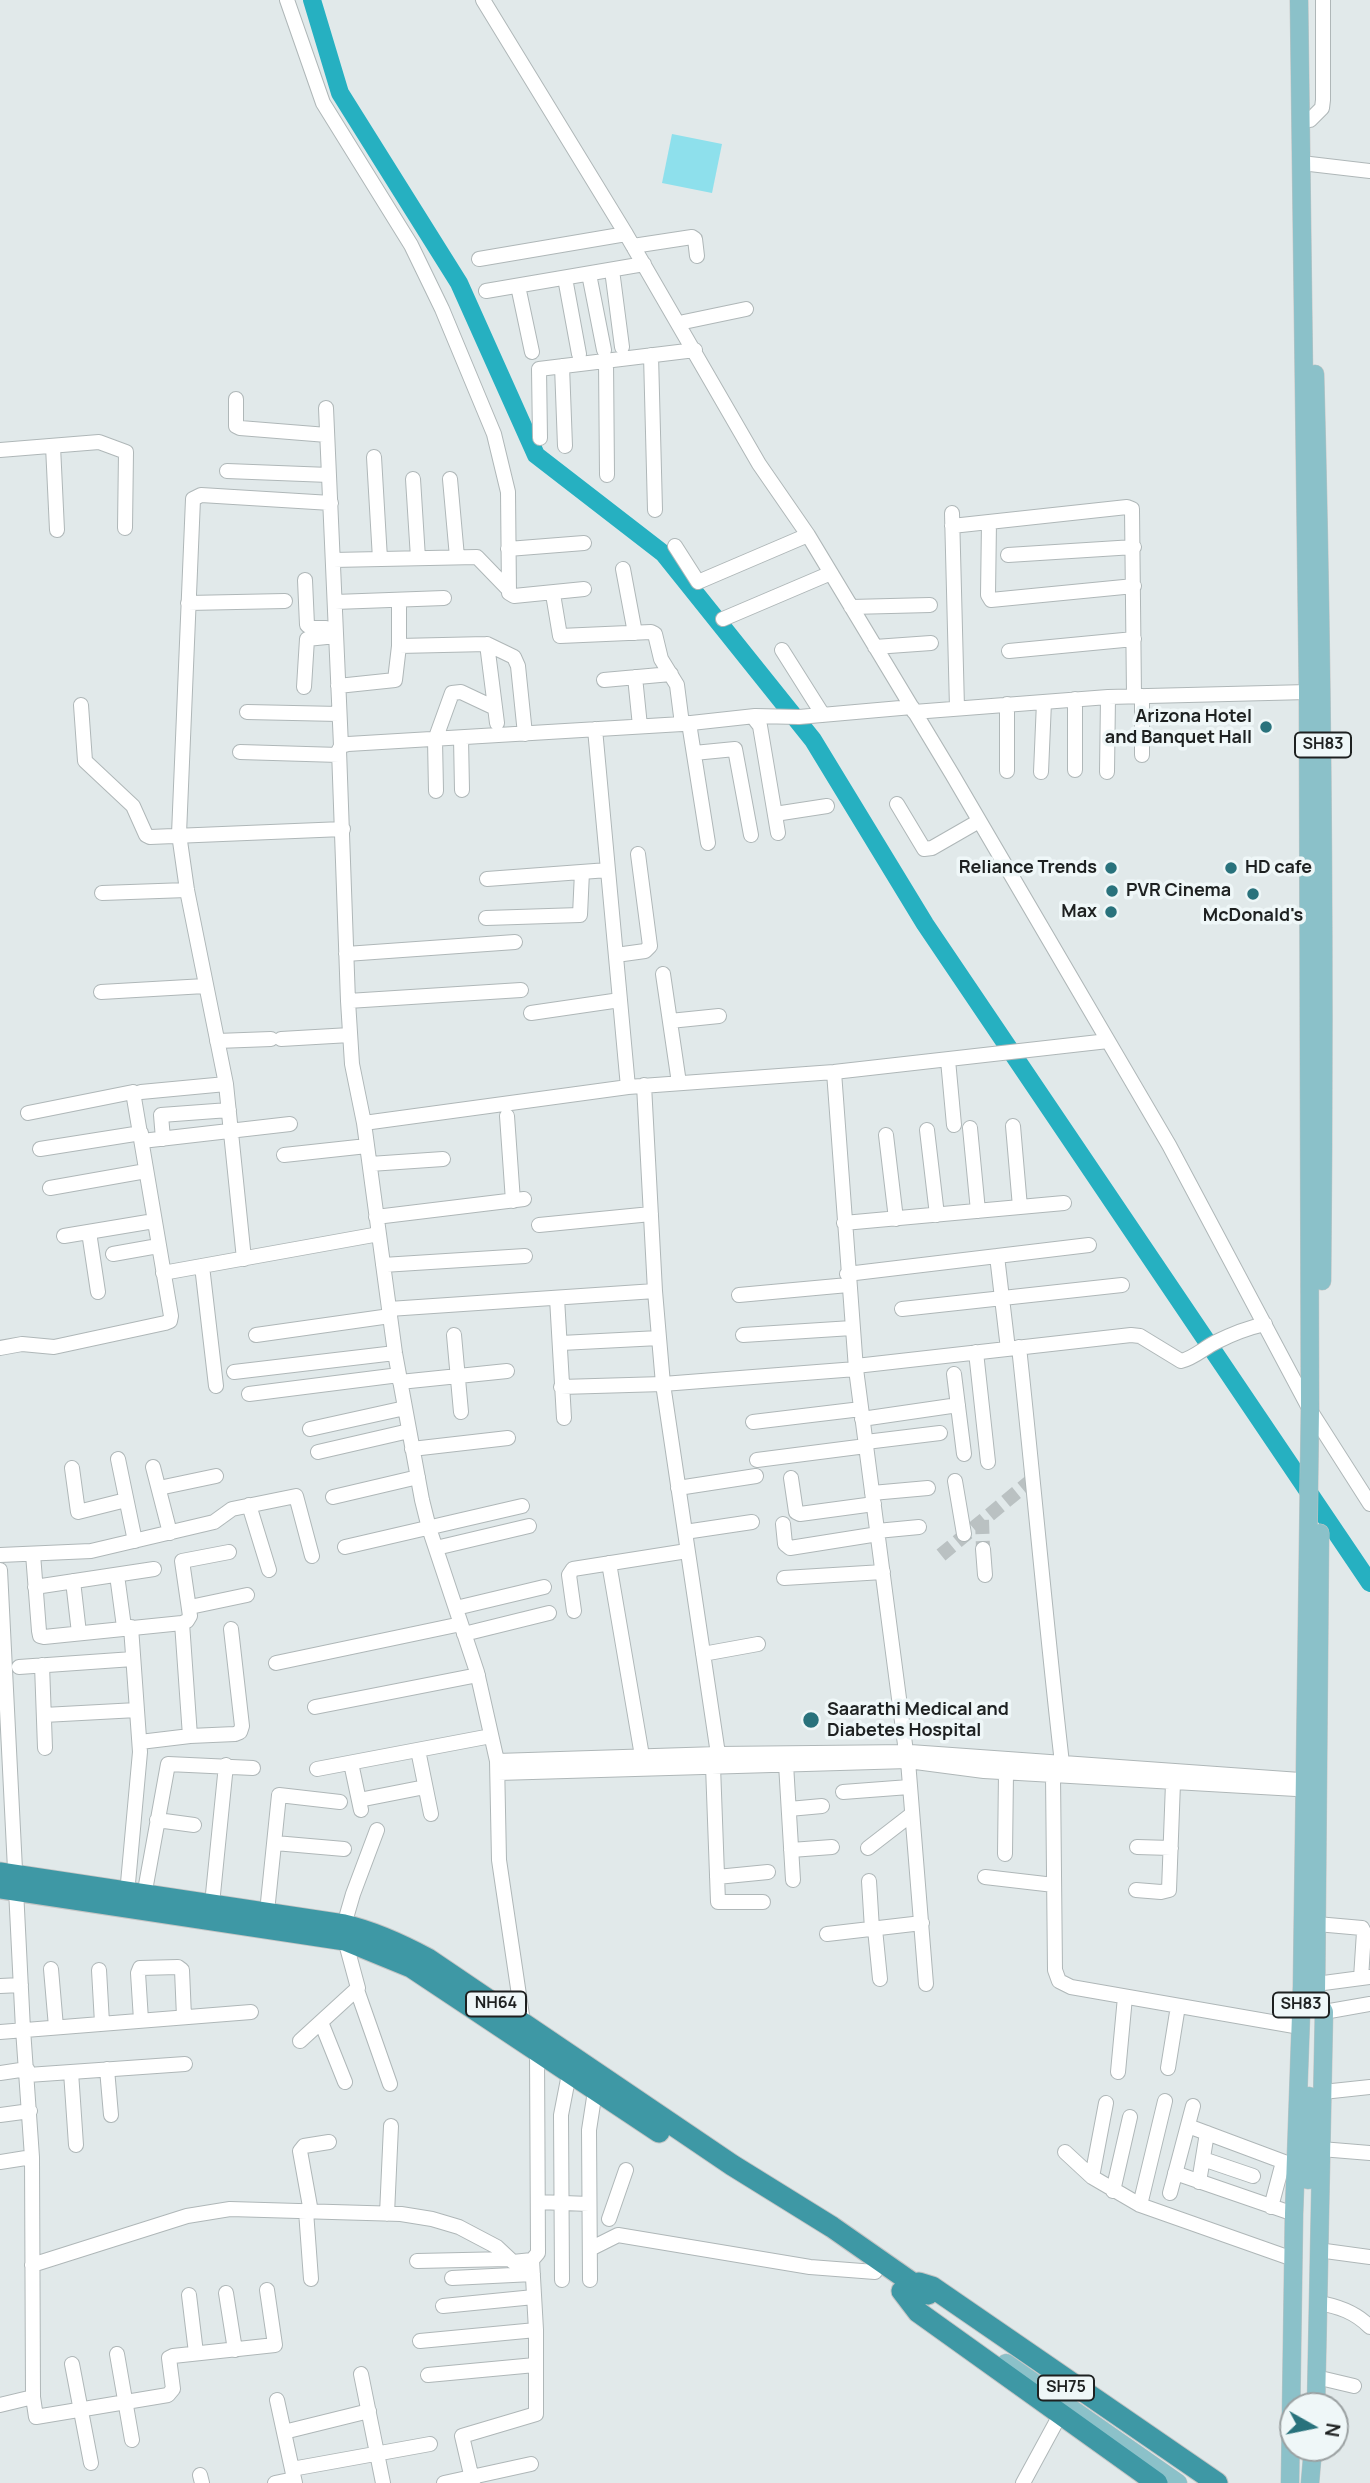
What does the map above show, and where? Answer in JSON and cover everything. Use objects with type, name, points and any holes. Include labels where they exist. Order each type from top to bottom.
[{"type":"highway","name":"NH64","points":[[8,1882],[267,1912],[344,1933],[411,1967],[569,2074],[828,2239],[875,2272],[904,2285]]},
{"type":"highway","name":"NH64","points":[[8,1882],[344,1933],[370,1931],[428,1958],[732,2165],[832,2227],[925,2299]]},
{"type":"highway","points":[[904,2285],[918,2312],[1157,2483]]},
{"type":"highway","points":[[904,2285],[932,2287],[1217,2483]]},
{"type":"main road","name":"SH83","points":[[1290,2483],[1294,2214],[1289,2164],[1300,2027],[1312,1786],[1315,1417],[1324,1013],[1308,692],[1299,0]]},
{"type":"main road","name":"SH83","points":[[1310,0],[1310,164],[1322,691],[1315,871]]},
{"type":"main road","name":"SH83","points":[[1312,1786],[1317,1924],[1316,1990],[1324,2012],[1316,2392]]},
{"type":"main road","points":[[1306,2392],[1309,2064],[1316,1990]]},
{"type":"main road","name":"SH75","points":[[925,2299],[1178,2483]]},
{"type":"main road","name":"SH75","points":[[925,2299],[1202,2483]]},
{"type":"main road","points":[[1306,2462],[1308,2483]]},
{"type":"main road","points":[[1308,2483],[1312,2462]]},
{"type":"street","points":[[287,0],[323,103],[411,245],[442,310],[494,434],[507,482],[508,589]]},
{"type":"street","points":[[483,0],[630,240],[758,464],[808,535],[913,709],[1169,1145],[1315,1417],[1370,1504]]},
{"type":"street","points":[[1310,120],[1322,108],[1323,100],[1323,0]]},
{"type":"street","points":[[1310,164],[1370,171]]},
{"type":"street","points":[[479,259],[630,240],[692,237],[695,239],[697,256]]},
{"type":"street","points":[[486,291],[644,264]]},
{"type":"street","points":[[612,270],[622,347]]},
{"type":"street","points":[[589,274],[605,356],[607,475]]},
{"type":"street","points":[[565,278],[579,354]]},
{"type":"street","points":[[518,286],[532,352]]},
{"type":"street","points":[[679,323],[746,309]]},
{"type":"street","points":[[540,439],[539,369],[605,356],[695,350]]},
{"type":"street","points":[[651,355],[655,510]]},
{"type":"street","points":[[562,366],[565,446]]},
{"type":"street","points":[[236,399],[234,422],[240,428],[327,435]]},
{"type":"street","points":[[326,408],[352,1064],[364,1122],[395,1353],[412,1449],[429,1528],[478,1675],[498,1767],[499,1860],[523,2022]]},
{"type":"street","points":[[0,450],[99,442],[125,452],[125,528]]},
{"type":"street","points":[[53,446],[57,530]]},
{"type":"street","points":[[374,457],[380,559]]},
{"type":"street","points":[[227,471],[329,475]]},
{"type":"street","points":[[413,479],[418,558]]},
{"type":"street","points":[[450,479],[457,557]]},
{"type":"street","points":[[244,1259],[226,1084],[205,986],[179,834],[194,499],[196,496],[331,503]]},
{"type":"street","points":[[957,708],[952,519],[989,522],[1127,507],[1133,512],[1134,639],[1142,755]]},
{"type":"street","points":[[989,522],[988,595],[991,600],[1134,586]]},
{"type":"street","points":[[675,546],[698,582],[808,535]]},
{"type":"street","points":[[508,549],[584,544]]},
{"type":"street","points":[[1008,555],[1134,547]]},
{"type":"street","points":[[333,560],[477,557],[514,596],[584,589]]},
{"type":"street","points":[[623,569],[635,633]]},
{"type":"street","points":[[723,619],[831,573]]},
{"type":"street","points":[[305,580],[307,625],[336,632]]},
{"type":"street","points":[[553,594],[560,636],[655,634],[661,659],[677,685],[694,753],[708,843]]},
{"type":"street","points":[[335,602],[444,598]]},
{"type":"street","points":[[338,686],[395,680],[399,646],[399,600]]},
{"type":"street","points":[[188,603],[285,601]]},
{"type":"street","points":[[851,607],[930,605]]},
{"type":"street","points":[[304,687],[307,639],[336,632]]},
{"type":"street","points":[[1009,651],[1134,639]]},
{"type":"street","points":[[876,647],[932,643]]},
{"type":"street","points":[[399,646],[487,644],[517,660],[525,734]]},
{"type":"street","points":[[436,791],[435,740],[452,694],[461,692],[496,715],[487,644]]},
{"type":"street","points":[[782,650],[823,716]]},
{"type":"street","points":[[604,680],[671,674]]},
{"type":"street","points":[[635,677],[640,726]]},
{"type":"street","points":[[240,752],[340,751],[348,744],[754,717],[957,708],[1108,696],[1308,692]]},
{"type":"street","points":[[1107,772],[1108,696]]},
{"type":"street","points":[[1075,699],[1075,770]]},
{"type":"street","points":[[1041,772],[1044,702]]},
{"type":"street","points":[[1007,704],[1007,771]]},
{"type":"street","points":[[81,705],[84,755],[89,765],[133,806],[146,835],[342,829]]},
{"type":"street","points":[[247,712],[339,714]]},
{"type":"street","points":[[754,717],[760,726],[778,833]]},
{"type":"street","points":[[595,729],[628,1087]]},
{"type":"street","points":[[461,738],[462,790]]},
{"type":"street","points":[[694,753],[735,749],[751,835]]},
{"type":"street","points":[[897,804],[924,849],[932,848],[979,821]]},
{"type":"street","points":[[775,814],[827,806]]},
{"type":"street","points":[[616,955],[646,951],[650,946],[638,854]]},
{"type":"street","points":[[487,879],[608,870]]},
{"type":"street","points":[[486,918],[580,915],[582,872]]},
{"type":"street","points":[[102,893],[187,890]]},
{"type":"street","points":[[346,954],[515,942]]},
{"type":"street","points":[[663,974],[680,1083]]},
{"type":"street","points":[[101,992],[205,986]]},
{"type":"street","points":[[348,1001],[520,990]]},
{"type":"street","points":[[531,1013],[620,1000]]},
{"type":"street","points":[[670,1021],[719,1016]]},
{"type":"street","points":[[217,1041],[350,1035]]},
{"type":"street","points":[[364,1122],[645,1085],[834,1072],[1108,1041]]},
{"type":"street","points":[[948,1060],[954,1125]]},
{"type":"street","points":[[834,1072],[852,1328],[907,1756],[926,1984]]},
{"type":"street","points":[[141,1092],[226,1084]]},
{"type":"street","points":[[645,1085],[655,1292],[663,1384],[703,1654],[715,1760],[717,1898],[720,1903],[763,1902]]},
{"type":"street","points":[[0,1349],[22,1343],[54,1347],[170,1321],[133,1093],[28,1113]]},
{"type":"street","points":[[163,1139],[161,1115],[229,1110]]},
{"type":"street","points":[[376,1217],[518,1200],[507,1116]]},
{"type":"street","points":[[40,1149],[141,1137],[163,1139],[290,1124]]},
{"type":"street","points":[[1013,1126],[1020,1207]]},
{"type":"street","points":[[971,1128],[978,1211]]},
{"type":"street","points":[[927,1130],[937,1215]]},
{"type":"street","points":[[886,1135],[895,1219]]},
{"type":"street","points":[[284,1155],[367,1146]]},
{"type":"street","points":[[370,1164],[443,1159]]},
{"type":"street","points":[[50,1188],[146,1171]]},
{"type":"street","points":[[844,1223],[1064,1203]]},
{"type":"street","points":[[539,1225],[651,1214]]},
{"type":"street","points":[[64,1236],[154,1221]]},
{"type":"street","points":[[89,1232],[98,1292]]},
{"type":"street","points":[[163,1273],[379,1234]]},
{"type":"street","points":[[739,1295],[997,1256],[1089,1245]]},
{"type":"street","points":[[113,1254],[158,1246]]},
{"type":"street","points":[[383,1265],[525,1256]]},
{"type":"street","points":[[997,1256],[1034,1478],[1062,1763]]},
{"type":"street","points":[[202,1266],[216,1385]]},
{"type":"street","points":[[902,1308],[1122,1285]]},
{"type":"street","points":[[256,1335],[390,1312],[655,1292]]},
{"type":"street","points":[[557,1298],[564,1418]]},
{"type":"street","points":[[561,1387],[663,1384],[856,1367],[1131,1335],[1148,1341],[1181,1361],[1236,1332],[1265,1324]]},
{"type":"street","points":[[743,1335],[852,1328]]},
{"type":"street","points":[[454,1335],[461,1412]]},
{"type":"street","points":[[561,1343],[659,1338]]},
{"type":"street","points":[[976,1352],[988,1462]]},
{"type":"street","points":[[234,1372],[395,1353]]},
{"type":"street","points":[[249,1394],[400,1378],[508,1371]]},
{"type":"street","points":[[954,1374],[964,1454]]},
{"type":"street","points":[[753,1422],[958,1405]]},
{"type":"street","points":[[310,1429],[405,1408]]},
{"type":"street","points":[[318,1452],[409,1431]]},
{"type":"street","points":[[757,1460],[940,1433]]},
{"type":"street","points":[[412,1449],[508,1438]]},
{"type":"street","points":[[118,1459],[135,1541]]},
{"type":"street","points":[[153,1467],[170,1533]]},
{"type":"street","points":[[72,1468],[78,1512],[127,1500]]},
{"type":"street","points":[[159,1488],[216,1476]]},
{"type":"street","points":[[678,1488],[756,1476]]},
{"type":"street","points":[[333,1497],[418,1477]]},
{"type":"street","points":[[791,1478],[796,1512],[800,1514],[928,1488]]},
{"type":"street","points":[[955,1481],[964,1534]]},
{"type":"street","points":[[0,1555],[85,1552],[214,1522],[228,1510],[296,1496],[312,1556]]},
{"type":"street","points":[[249,1505],[269,1570]]},
{"type":"street","points":[[345,1547],[522,1506]]},
{"type":"street","points":[[685,1532],[752,1522]]},
{"type":"street","points":[[783,1524],[785,1544],[790,1548],[919,1527]]},
{"type":"street","points":[[436,1548],[529,1527]]},
{"type":"street","points":[[983,1549],[985,1575]]},
{"type":"street","points":[[574,1611],[570,1571],[687,1550]]},
{"type":"street","points":[[33,1554],[40,1636],[182,1623],[190,1616],[182,1561],[229,1552]]},
{"type":"street","points":[[609,1563],[642,1756]]},
{"type":"street","points":[[0,1570],[8,1669],[4,1725],[8,1882],[21,1986],[32,2157],[33,2397],[36,2417],[172,2393],[169,2358],[275,2345],[267,2290]]},
{"type":"street","points":[[35,1587],[154,1570]]},
{"type":"street","points":[[784,1578],[883,1572]]},
{"type":"street","points":[[117,1575],[134,1659],[140,1742],[136,1895]]},
{"type":"street","points":[[72,1581],[79,1633]]},
{"type":"street","points":[[456,1608],[544,1587]]},
{"type":"street","points":[[190,1607],[247,1595]]},
{"type":"street","points":[[276,1663],[549,1613]]},
{"type":"street","points":[[182,1623],[190,1736]]},
{"type":"street","points":[[140,1742],[240,1732],[242,1726],[231,1629]]},
{"type":"street","points":[[703,1654],[758,1644]]},
{"type":"street","points":[[8,1669],[134,1659]]},
{"type":"street","points":[[42,1665],[45,1748]]},
{"type":"street","points":[[315,1707],[478,1675]]},
{"type":"street","points":[[44,1715],[137,1710]]},
{"type":"street","points":[[317,1769],[491,1736]]},
{"type":"street","points":[[418,1750],[431,1814]]},
{"type":"street","points":[[498,1767],[642,1756],[786,1764],[907,1756],[1006,1773],[1173,1783],[1312,1786]]},
{"type":"street","points":[[498,1767],[907,1756],[1062,1763],[1312,1786]]},
{"type":"street","points":[[351,1762],[360,1805],[425,1787]]},
{"type":"street","points":[[136,1895],[157,1820],[168,1764],[254,1768]]},
{"type":"street","points":[[786,1764],[793,1880]]},
{"type":"street","points":[[212,1904],[226,1765]]},
{"type":"street","points":[[1005,1854],[1006,1773]]},
{"type":"street","points":[[1053,1776],[1055,1970],[1059,1981],[1071,1987],[1300,2027]]},
{"type":"street","points":[[1136,1890],[1169,1890],[1173,1783]]},
{"type":"street","points":[[843,1792],[909,1787]]},
{"type":"street","points":[[267,1912],[279,1795],[340,1802]]},
{"type":"street","points":[[789,1809],[822,1806]]},
{"type":"street","points":[[868,1848],[912,1814]]},
{"type":"street","points":[[157,1820],[194,1825]]},
{"type":"street","points":[[300,2041],[357,1990],[359,1983],[344,1933],[353,1894],[377,1830]]},
{"type":"street","points":[[275,1843],[344,1849]]},
{"type":"street","points":[[791,1850],[832,1847]]},
{"type":"street","points":[[1137,1847],[1171,1848]]},
{"type":"street","points":[[717,1877],[768,1872]]},
{"type":"street","points":[[985,1877],[1054,1885]]},
{"type":"street","points":[[869,1881],[880,1979]]},
{"type":"street","points":[[827,1934],[922,1923]]},
{"type":"street","points":[[1316,1990],[1366,1978],[1362,1928],[1317,1924]]},
{"type":"street","points":[[141,2020],[140,1968],[178,1967],[182,1970],[184,2017]]},
{"type":"street","points":[[51,1969],[56,2026]]},
{"type":"street","points":[[99,1970],[102,2023]]},
{"type":"street","points":[[0,1986],[21,1986]]},
{"type":"street","points":[[357,1990],[390,2084]]},
{"type":"street","points":[[1118,2072],[1125,1997]]},
{"type":"street","points":[[1324,2012],[1370,2004]]},
{"type":"street","points":[[1168,2068],[1178,2006]]},
{"type":"street","points":[[0,2032],[251,2012]]},
{"type":"street","points":[[321,2022],[345,2082]]},
{"type":"street","points":[[472,2480],[463,2436],[536,2414],[533,2267],[537,2253],[538,2202],[537,2052]]},
{"type":"street","points":[[0,2073],[185,2064]]},
{"type":"street","points":[[107,2069],[111,2115]]},
{"type":"street","points":[[71,2071],[76,2145]]},
{"type":"street","points":[[562,2280],[561,2109],[569,2074]]},
{"type":"street","points":[[1323,2092],[1370,2087]]},
{"type":"street","points":[[590,2280],[589,2123],[595,2091]]},
{"type":"street","points":[[1140,2204],[1166,2101]]},
{"type":"street","points":[[1092,2177],[1106,2103]]},
{"type":"street","points":[[1170,2193],[1193,2106]]},
{"type":"street","points":[[0,2115],[30,2110]]},
{"type":"street","points":[[1114,2191],[1130,2118]]},
{"type":"street","points":[[387,2214],[391,2126]]},
{"type":"street","points":[[1188,2126],[1289,2164],[1271,2207]]},
{"type":"street","points":[[1199,2182],[1207,2133]]},
{"type":"street","points":[[312,2278],[308,2212],[300,2151],[304,2146],[329,2142]]},
{"type":"street","points":[[1156,2142],[1182,2150]]},
{"type":"street","points":[[1321,2149],[1370,2152]]},
{"type":"street","points":[[1065,2152],[1092,2177],[1140,2204],[1293,2259]]},
{"type":"street","points":[[0,2162],[32,2157]]},
{"type":"street","points":[[1203,2159],[1253,2176]]},
{"type":"street","points":[[613,2236],[609,2219],[626,2170]]},
{"type":"street","points":[[1175,2173],[1294,2214]]},
{"type":"street","points":[[538,2202],[562,2202],[603,2214],[609,2219]]},
{"type":"street","points":[[32,2266],[195,2214],[230,2209],[387,2214],[432,2219],[450,2224],[496,2247],[509,2259]]},
{"type":"street","points":[[590,2249],[613,2236],[810,2267],[875,2272]]},
{"type":"street","points":[[1318,2250],[1370,2257]]},
{"type":"street","points":[[416,2261],[509,2259],[533,2267]]},
{"type":"street","points":[[452,2278],[533,2267]]},
{"type":"street","points":[[226,2293],[235,2350]]},
{"type":"street","points":[[189,2295],[195,2353]]},
{"type":"street","points":[[443,2306],[534,2297]]},
{"type":"street","points":[[1318,2303],[1353,2313],[1370,2327]]},
{"type":"street","points":[[420,2341],[536,2330]]},
{"type":"street","points":[[117,2354],[132,2440]]},
{"type":"street","points":[[72,2364],[91,2463]]},
{"type":"street","points":[[428,2375],[535,2365]]},
{"type":"street","points":[[361,2374],[383,2483]]},
{"type":"street","points":[[1316,2377],[1354,2386]]},
{"type":"street","points":[[0,2405],[33,2397]]},
{"type":"street","points":[[277,2400],[293,2477]]},
{"type":"street","points":[[284,2432],[369,2411]]},
{"type":"street","points":[[1023,2483],[1060,2415]]},
{"type":"street","points":[[275,2483],[377,2454],[430,2444]]},
{"type":"street","points":[[443,2483],[472,2480],[531,2464]]},
{"type":"shaded area","points":[[672,134],[722,144],[712,193],[662,183]]},
{"type":"waterway","points":[[312,0],[340,93],[459,283],[536,455],[664,554],[813,740],[925,924],[1370,1583]]},
{"type":"tunnel","points":[[941,1555],[1034,1478]]},
{"type":"tunnel","points":[[982,1520],[983,1549]]},
{"type":"place","name":"Arizona Hotel and Banquet Hall","points":[[1266,727]]},
{"type":"place","name":"Reliance Trends","points":[[1111,868]]},
{"type":"place","name":"HD cafe","points":[[1231,868]]},
{"type":"place","name":"PVR Cinema","points":[[1112,891]]},
{"type":"place","name":"McDonald's","points":[[1253,894]]},
{"type":"place","name":"Max","points":[[1111,912]]},
{"type":"place","name":"Saarathi Medical and Diabetes Hospital","points":[[811,1720]]}]
